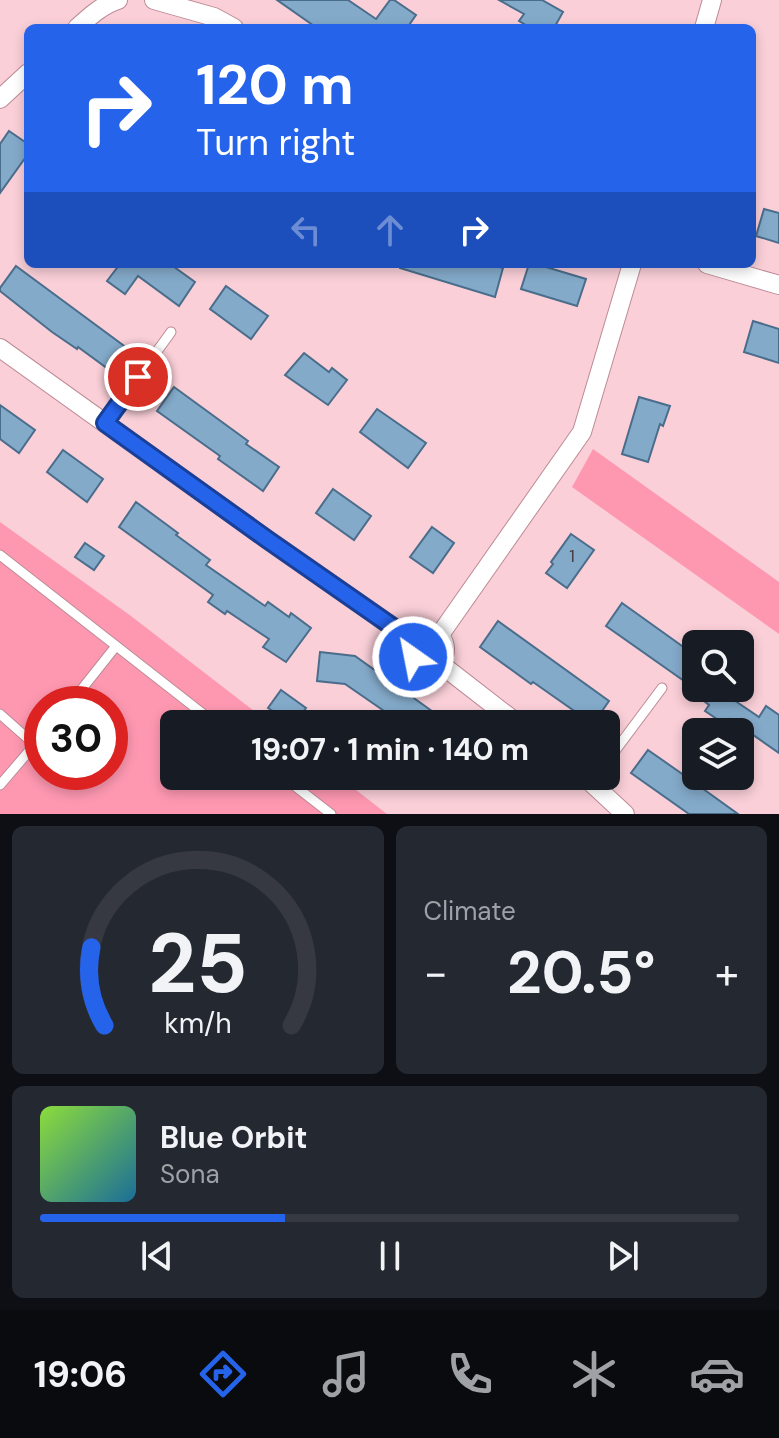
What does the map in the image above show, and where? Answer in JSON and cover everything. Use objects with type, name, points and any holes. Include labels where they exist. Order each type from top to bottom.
[{"type":"street","points":[[82,24],[118,0]]},
{"type":"street","points":[[154,0],[214,17],[227,24]]},
{"type":"street","points":[[705,24],[712,0]]},
{"type":"street","points":[[0,99],[24,77]]},
{"type":"street","points":[[439,636],[582,432],[631,268]]},
{"type":"street","points":[[721,268],[779,285]]},
{"type":"street","points":[[0,348],[413,641]]},
{"type":"street","points":[[432,632],[439,636],[445,649],[438,662],[427,666],[416,661],[411,651],[416,636],[432,632]]},
{"type":"street","points":[[438,662],[500,710]]},
{"type":"street","points":[[602,790],[625,814]]},
{"type":"lane","points":[[105,423],[171,332]]},
{"type":"lane","points":[[0,555],[198,710]]},
{"type":"lane","points":[[84,686],[116,646]]},
{"type":"lane","points":[[620,744],[662,688]]},
{"type":"lane","points":[[0,714],[24,730]]},
{"type":"lane","points":[[0,785],[24,757]]},
{"type":"lane","points":[[300,790],[331,814]]},
{"type":"shaded area","points":[[593,449],[779,582],[779,634],[572,487]]},
{"type":"shaded area","points":[[0,522],[131,616],[253,710],[160,710],[160,790],[356,790],[387,814],[0,814]]},
{"type":"building","points":[[277,0],[348,0],[376,19],[390,0],[394,0],[416,15],[410,24],[311,24]]},
{"type":"building","points":[[499,0],[542,0],[563,12],[556,24],[524,24],[519,21],[524,14]]},
{"type":"building","points":[[9,131],[24,141],[24,160],[0,193],[0,144]]},
{"type":"building","points":[[764,209],[779,213],[779,243],[756,236]]},
{"type":"building","points":[[16,266],[131,351],[115,374],[52,332],[0,291]]},
{"type":"building","points":[[117,268],[176,268],[195,282],[179,306],[138,276],[125,294],[107,281]]},
{"type":"building","points":[[400,268],[503,268],[495,297]]},
{"type":"building","points":[[528,268],[549,268],[586,279],[577,306],[521,289]]},
{"type":"building","points":[[226,286],[268,316],[251,339],[210,309]]},
{"type":"building","points":[[753,321],[779,329],[779,363],[744,352]]},
{"type":"building","points":[[304,353],[329,372],[332,368],[347,380],[328,405],[285,375]]},
{"type":"building","points":[[174,387],[279,467],[263,491],[157,411]]},
{"type":"building","points":[[639,397],[670,406],[663,426],[660,424],[648,462],[622,454]]},
{"type":"building","points":[[0,405],[35,430],[19,453],[0,439]]},
{"type":"building","points":[[377,409],[426,443],[408,468],[360,432]]},
{"type":"building","points":[[63,450],[103,479],[87,502],[47,472]]},
{"type":"building","points":[[333,489],[371,516],[354,540],[316,513]]},
{"type":"building","points":[[136,502],[210,560],[206,565],[265,606],[268,602],[289,617],[291,613],[311,628],[286,662],[263,647],[269,639],[208,602],[213,595],[119,527]]},
{"type":"building","points":[[432,527],[454,543],[433,573],[410,557]]},
{"type":"building","points":[[571,534],[594,550],[567,588],[546,573]]},
{"type":"building","points":[[85,543],[104,556],[94,570],[75,557]]},
{"type":"building","points":[[622,603],[682,646],[682,680],[606,626]]},
{"type":"building","points":[[498,621],[609,701],[603,710],[573,710],[480,647]]},
{"type":"building","points":[[320,652],[355,656],[430,710],[383,710],[345,684],[317,681]]},
{"type":"building","points":[[281,690],[306,708],[271,710],[268,708]]},
{"type":"building","points":[[705,702],[737,702],[759,717],[766,706],[779,715],[779,753],[754,736],[754,718],[716,718],[705,711],[709,705]]},
{"type":"building","points":[[648,750],[682,774],[682,790],[704,790],[738,814],[689,814],[631,773]]},
{"type":"route","points":[[138,377],[105,423],[413,641],[413,657]]}]
